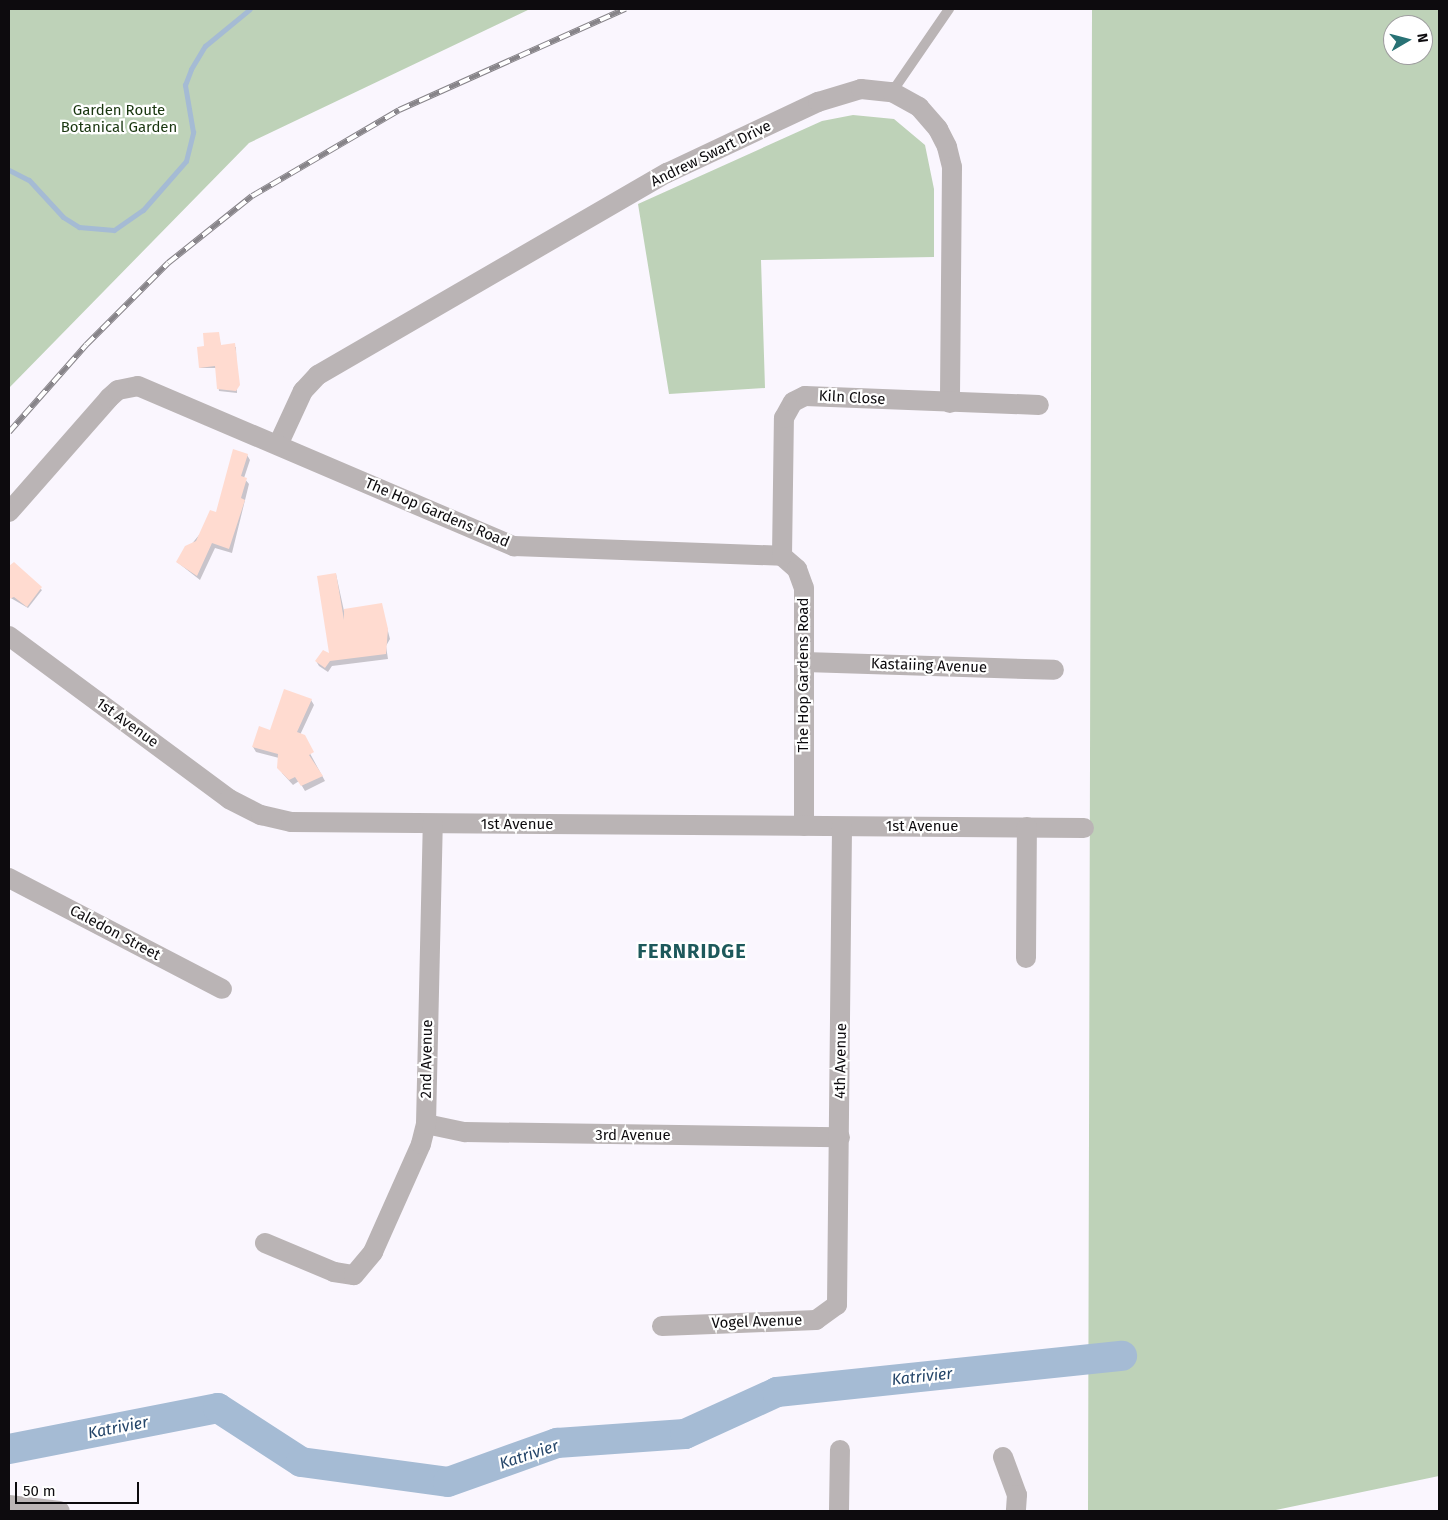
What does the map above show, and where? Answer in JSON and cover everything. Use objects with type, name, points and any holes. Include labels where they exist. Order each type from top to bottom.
[{"type":"street","name":"Andrew Swart Drive","points":[[278,445],[310,382],[477,281],[667,173],[818,102],[861,89],[892,92],[919,107],[938,129],[952,167],[950,403]]},
{"type":"street","name":"The Hop Gardens Road","points":[[9,512],[109,398],[128,387],[148,387],[514,546],[782,556],[797,569],[804,588],[804,826]]},
{"type":"street","name":"Kiln Close","points":[[782,556],[784,418],[789,404],[805,396],[1039,405]]},
{"type":"street","name":"1st Avenue","points":[[9,636],[247,809],[291,822],[1084,828]]},
{"type":"street","name":"Kastaiing Avenue","points":[[805,662],[1054,670]]},
{"type":"street","name":"2nd Avenue","points":[[265,1243],[334,1272],[354,1275],[373,1252],[394,1208],[426,1124],[433,824]]},
{"type":"street","name":"4th Avenue","points":[[841,1295],[842,827]]},
{"type":"street","points":[[1026,958],[1027,827]]},
{"type":"street","name":"Caledon Street","points":[[9,878],[222,989]]},
{"type":"street","name":"3rd Avenue","points":[[426,1124],[465,1132],[840,1137]]},
{"type":"street","name":"Vogel Avenue","points":[[662,1326],[816,1320],[832,1311],[841,1295]]},
{"type":"street","points":[[840,1450],[840,1511]]},
{"type":"street","points":[[1003,1457],[1017,1495],[1016,1511]]},
{"type":"street","points":[[9,1505],[60,1511]]},
{"type":"lane","points":[[892,92],[949,9]]},
{"type":"green space","name":"Garden Route Botanical Garden","points":[[9,9],[530,9],[249,143],[9,388]]},
{"type":"green space","points":[[1092,9],[1439,9],[1439,1476],[1271,1511],[1088,1511]]},
{"type":"green space","points":[[853,115],[894,119],[925,145],[934,189],[934,257],[761,260],[765,388],[669,394],[638,204],[822,121]]},
{"type":"building","points":[[219,332],[221,345],[235,343],[240,385],[236,391],[217,389],[215,366],[199,368],[197,347],[204,346],[203,333]]},
{"type":"building","points":[[233,449],[248,454],[241,476],[247,478],[241,498],[245,500],[229,549],[212,543],[197,576],[176,562],[185,546],[196,541],[210,510],[216,512]]},
{"type":"building","points":[[14,562],[42,587],[27,607],[14,597],[9,599],[9,566]]},
{"type":"building","points":[[336,573],[344,620],[344,609],[382,603],[388,629],[386,654],[330,661],[325,668],[315,661],[323,650],[329,653],[317,576]]},
{"type":"building","points":[[284,689],[312,699],[297,732],[305,735],[314,752],[309,755],[323,776],[301,786],[295,777],[289,780],[277,768],[278,754],[252,747],[259,726],[270,730]]},
{"type":"waterway","points":[[9,170],[29,180],[63,217],[79,227],[114,230],[143,210],[186,161],[193,132],[185,85],[191,69],[205,46],[250,9]]},
{"type":"waterway","name":"Katrivier","points":[[9,1449],[218,1408],[301,1462],[448,1482],[557,1443],[685,1434],[777,1392],[1122,1356]]},
{"type":"railway","points":[[9,432],[86,345],[168,263],[252,196],[399,110],[625,9]]},
{"type":"district","name":"FERNRIDGE","points":[[692,951]]}]
